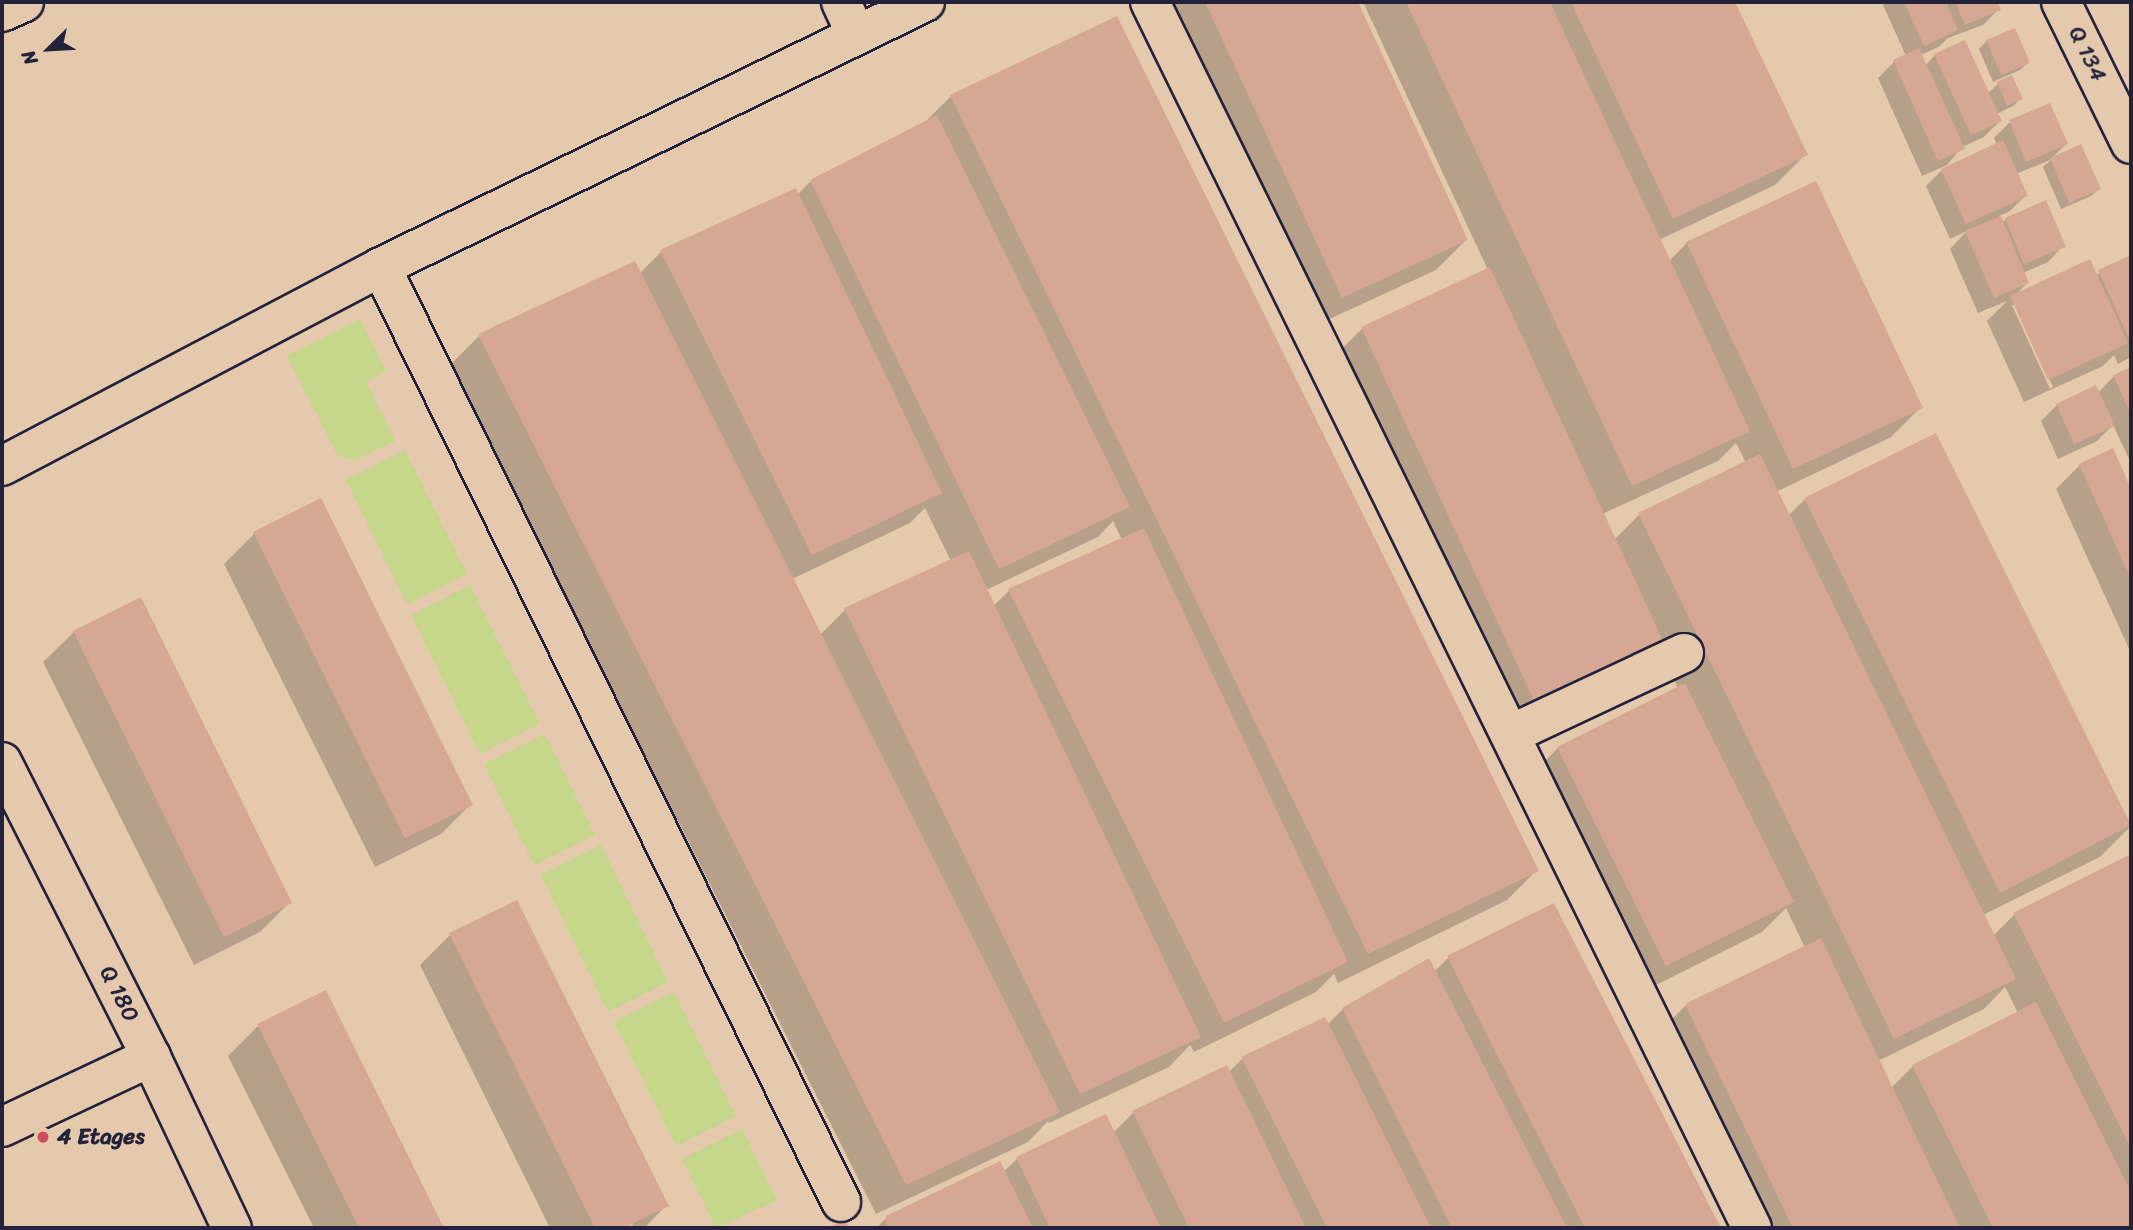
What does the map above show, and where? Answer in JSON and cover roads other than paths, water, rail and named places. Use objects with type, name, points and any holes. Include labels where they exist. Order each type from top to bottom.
[{"type":"street","points":[[2,12],[24,2]]},
{"type":"street","points":[[2,466],[848,18],[925,2]]},
{"type":"street","points":[[1150,2],[1752,1228]]},
{"type":"street","name":"Q 134","points":[[2061,2],[2131,144]]},
{"type":"street","points":[[382,267],[841,1202]]},
{"type":"street","points":[[1511,734],[1684,653]]},
{"type":"street","name":"Q 180","points":[[2,762],[151,1057],[232,1228]]},
{"type":"street","points":[[2,1127],[151,1057]]},
{"type":"place","name":"4 Etages","points":[[43,1137]]}]
